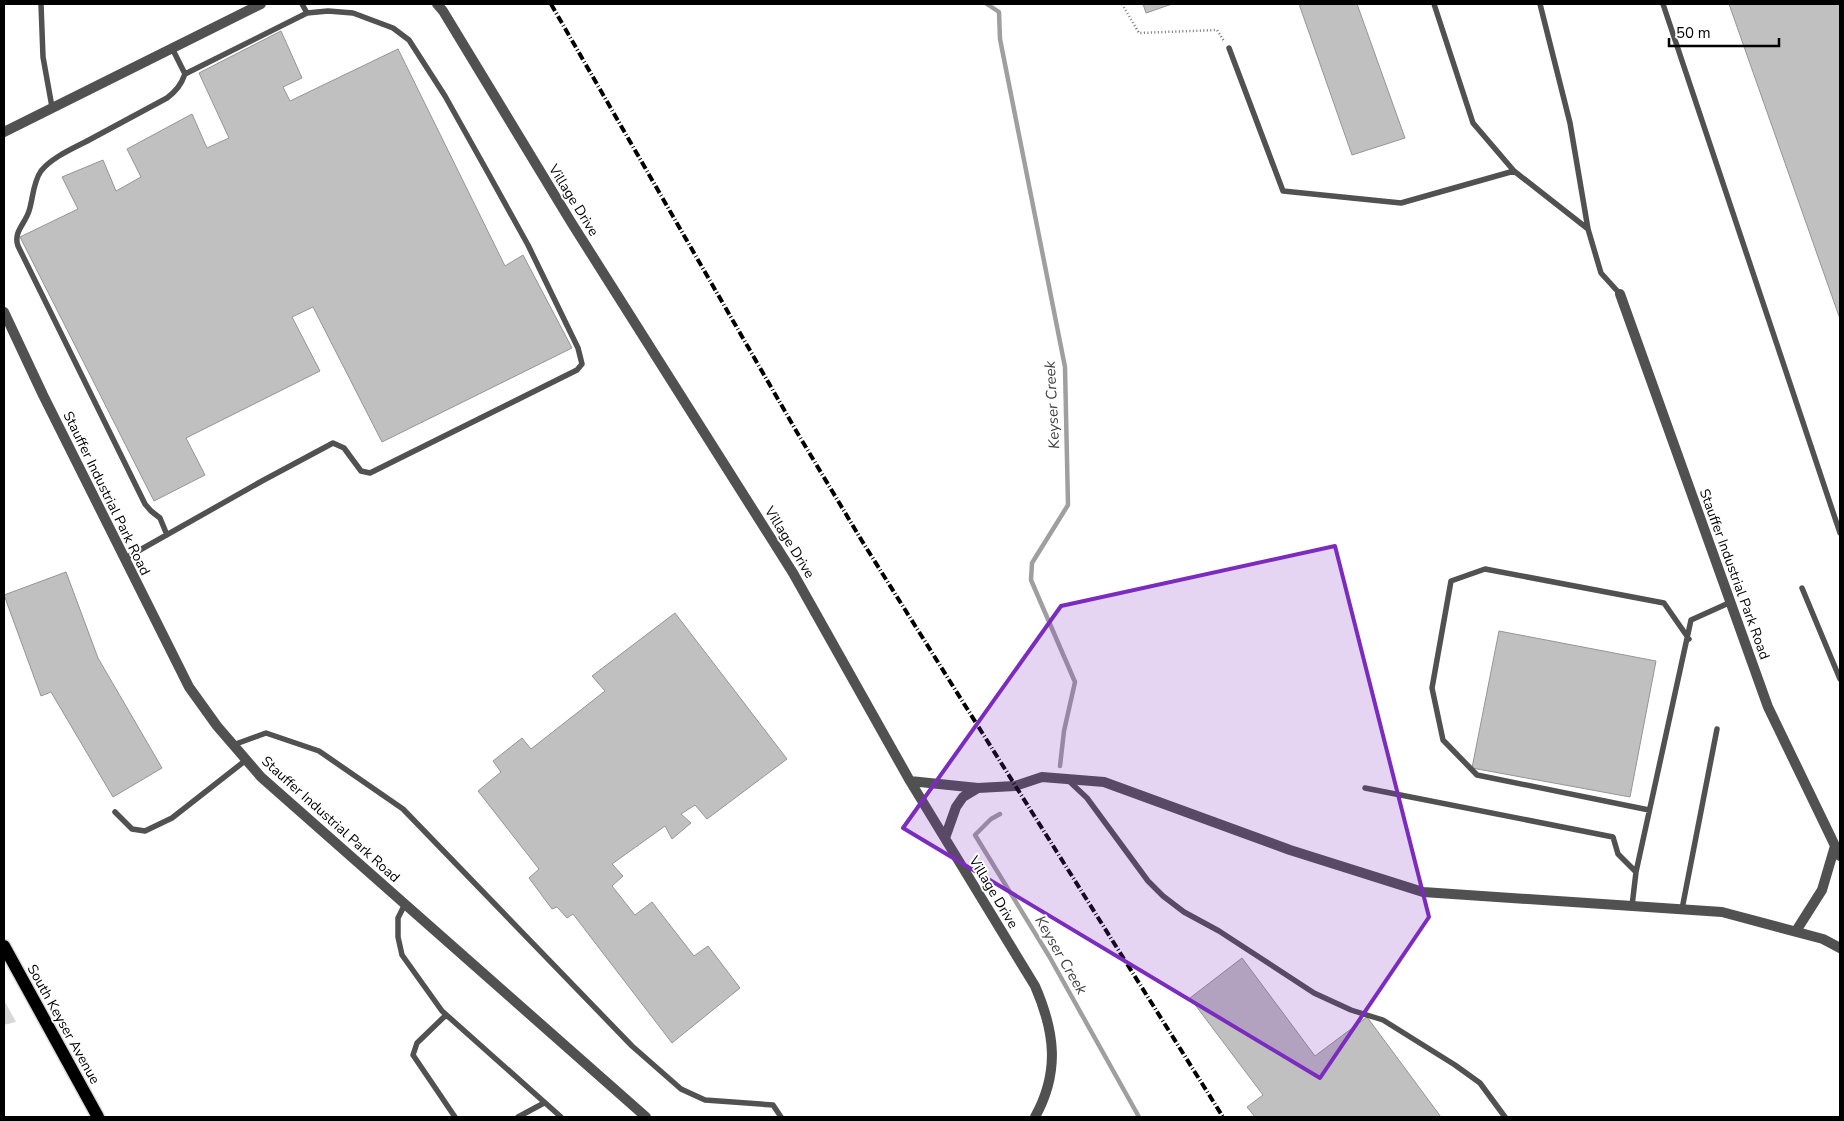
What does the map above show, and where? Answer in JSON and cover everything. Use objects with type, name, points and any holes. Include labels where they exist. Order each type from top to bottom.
[{"type":"main road","name":"South Keyser Avenue","points":[[4,946],[98,1117]]},
{"type":"street","points":[[4,132],[172,48],[249,6],[260,4]]},
{"type":"street","name":"Village Drive","points":[[437,4],[448,19],[571,222],[793,573],[910,781],[1035,986],[1046,1010],[1052,1038],[1049,1088],[1035,1117]]},
{"type":"street","name":"Stauffer Industrial Park Road","points":[[1620,294],[1768,707],[1840,856]]},
{"type":"street","name":"Stauffer Industrial Park Road","points":[[4,312],[124,559],[189,687],[233,745],[261,777],[646,1117]]},
{"type":"street","points":[[910,781],[978,788],[1015,786],[1042,777],[1104,782],[1290,850],[1423,892],[1722,912],[1823,939],[1840,948]]},
{"type":"street","points":[[945,838],[956,807],[963,797],[978,788]]},
{"type":"street","points":[[1796,932],[1822,890],[1835,846]]},
{"type":"lane","points":[[41,4],[43,57],[52,107]]},
{"type":"lane","points":[[302,4],[307,13]]},
{"type":"lane","points":[[1434,4],[1473,123],[1514,171],[1588,229]]},
{"type":"lane","points":[[1540,4],[1570,123],[1588,229],[1601,273],[1620,294]]},
{"type":"lane","points":[[1664,4],[1840,533]]},
{"type":"lane","points":[[124,559],[333,443],[344,448],[361,471],[370,473],[577,370],[582,364],[578,348],[528,245],[445,96],[409,40],[393,28],[353,13],[328,11],[307,13],[185,74],[176,91],[167,98],[72,149],[41,172],[37,179],[29,212],[17,233],[16,240],[68,349],[146,504],[160,518],[167,534]]},
{"type":"lane","points":[[172,48],[185,74]]},
{"type":"lane","points":[[1229,48],[1283,192],[1401,203],[1514,171]]},
{"type":"lane","points":[[1650,810],[1477,775],[1443,740],[1432,688],[1451,581],[1485,569],[1664,603],[1689,639]]},
{"type":"lane","points":[[1802,588],[1840,679]]},
{"type":"lane","points":[[1632,906],[1636,872],[1692,620],[1731,602]]},
{"type":"lane","points":[[1682,909],[1717,729]]},
{"type":"lane","points":[[233,745],[266,734],[320,751],[403,809],[632,1046],[681,1089],[705,1100],[773,1104],[781,1117]]},
{"type":"lane","points":[[115,812],[132,829],[145,831],[172,818],[246,760]]},
{"type":"lane","points":[[1067,779],[1087,798],[1148,881],[1163,896],[1184,912],[1219,931],[1314,993],[1351,1010],[1383,1020],[1455,1065],[1480,1082],[1505,1117]]},
{"type":"lane","points":[[1364,788],[1613,837],[1618,854],[1636,872]]},
{"type":"lane","points":[[405,904],[398,918],[398,937],[402,955],[446,1015],[561,1117]]},
{"type":"lane","points":[[446,1015],[417,1043],[413,1055],[455,1117]]},
{"type":"lane","points":[[518,1117],[544,1103]]},
{"type":"path","points":[[1122,4],[1138,33],[1217,30],[1229,48]]},
{"type":"highlighted area","points":[[1335,546],[1429,917],[1320,1078],[903,828],[1061,606]]},
{"type":"shaded area","points":[[4,1000],[16,1022],[4,1025]]},
{"type":"building","points":[[1143,4],[1172,4],[1146,13]]},
{"type":"building","points":[[1299,4],[1357,4],[1405,138],[1352,155]]},
{"type":"building","points":[[1729,4],[1840,4],[1840,319]]},
{"type":"building","points":[[281,31],[302,78],[283,87],[290,101],[398,49],[505,266],[523,255],[572,348],[382,442],[313,307],[292,317],[320,371],[186,438],[205,475],[154,501],[20,237],[78,209],[62,177],[103,160],[116,191],[141,177],[127,149],[192,114],[207,148],[229,138],[199,73]]},
{"type":"building","points":[[66,572],[98,658],[162,768],[113,797],[51,692],[41,696],[4,595]]},
{"type":"building","points":[[675,613],[787,759],[707,819],[695,805],[681,814],[691,823],[672,839],[665,826],[612,864],[623,876],[612,886],[635,915],[652,902],[694,956],[708,946],[740,988],[672,1043],[573,914],[567,918],[557,907],[552,909],[529,878],[539,869],[478,791],[501,772],[493,761],[522,738],[531,749],[605,691],[592,676]]},
{"type":"building","points":[[1499,631],[1656,661],[1630,797],[1472,768]]},
{"type":"building","points":[[1242,958],[1315,1056],[1367,1017],[1441,1117],[1255,1117],[1247,1107],[1263,1095],[1190,998]]},
{"type":"waterway","name":"Keyser Creek","points":[[987,4],[999,12],[1000,39],[1065,367],[1068,505],[1032,563],[1031,580],[1075,682],[1064,731],[1060,766]]},
{"type":"waterway","name":"Keyser Creek","points":[[1000,814],[991,819],[975,835],[1049,956],[1139,1117]]},
{"type":"railway","points":[[551,4],[798,434],[862,541],[1223,1117]]}]
